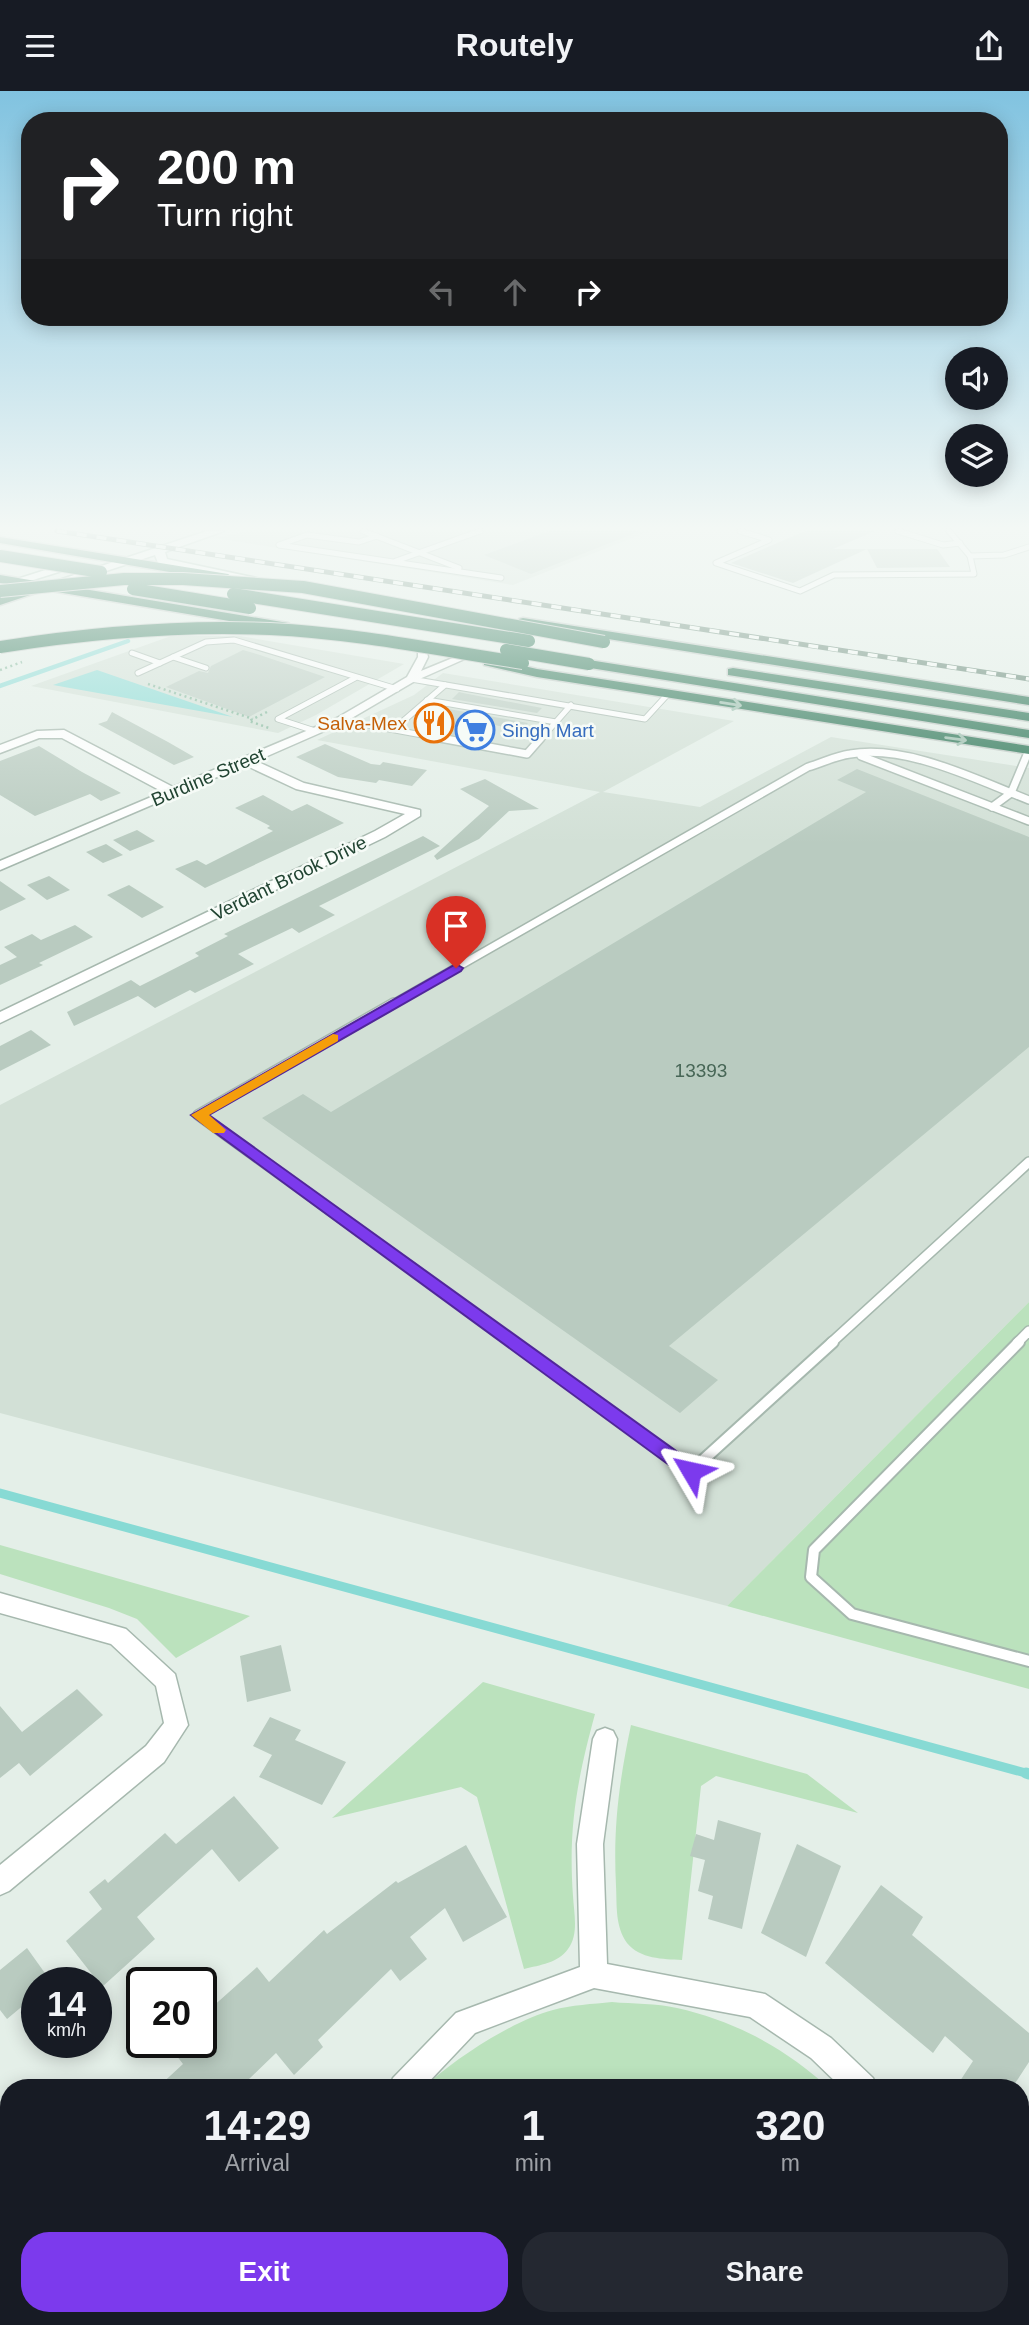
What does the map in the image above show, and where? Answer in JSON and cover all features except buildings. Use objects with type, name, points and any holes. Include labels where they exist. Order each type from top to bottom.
[{"type":"highway","points":[[0,647],[71,635]]},
{"type":"highway","points":[[328,635],[594,657],[1029,711]]},
{"type":"highway","points":[[335,635],[490,660],[513,653],[530,635]]},
{"type":"highway","points":[[449,635],[1029,717]]},
{"type":"highway","points":[[466,635],[906,715],[1029,734]]},
{"type":"highway","points":[[519,635],[594,657]]},
{"type":"highway","points":[[615,635],[1029,701]]},
{"type":"highway","points":[[467,657],[537,673],[1029,750]]},
{"type":"street","points":[[411,679],[423,657],[422,650]]},
{"type":"street","name":"Burdine Street","points":[[0,866],[341,720],[411,679],[467,657]]},
{"type":"street","points":[[0,749],[37,735],[64,734],[173,792]]},
{"type":"street","name":"Verdant Brook Drive","points":[[0,1018],[380,834],[416,813],[300,786],[246,761]]},
{"type":"street","points":[[0,1604],[118,1636],[167,1681],[176,1725],[155,1754],[0,1882]]},
{"type":"street","points":[[594,1975],[590,1845],[605,1739]]},
{"type":"street","points":[[412,2079],[466,2023],[594,1975],[755,2004],[821,2048],[854,2079]]},
{"type":"lane","points":[[138,673],[206,642],[234,640],[397,689]]},
{"type":"lane","points":[[132,653],[160,663]]},
{"type":"lane","points":[[173,657],[206,668]]},
{"type":"lane","points":[[315,731],[278,719],[355,678]]},
{"type":"lane","points":[[411,679],[645,719],[668,694]]},
{"type":"lane","points":[[394,730],[444,685]]},
{"type":"lane","points":[[427,701],[556,722]]},
{"type":"lane","points":[[341,720],[527,754],[571,705]]},
{"type":"lane","points":[[992,807],[1011,793],[1029,750]]},
{"type":"lane","points":[[853,753],[1029,821]]},
{"type":"lane","points":[[1029,800],[933,763],[896,756],[853,753],[808,767],[198,1115],[691,1471],[1029,1162]]},
{"type":"lane","points":[[1029,1331],[814,1550],[811,1577],[852,1614],[1029,1661]]},
{"type":"path","points":[[141,681],[254,719]]},
{"type":"path","points":[[272,729],[249,721],[275,707]]},
{"type":"shaded area","points":[[171,636],[240,636],[404,664],[316,715],[278,733],[31,686]]},
{"type":"shaded area","points":[[443,673],[734,721],[603,792],[700,807],[831,737],[1029,768],[1029,1302],[727,1606],[0,1413],[0,1105],[600,792],[317,740],[414,695]]},
{"type":"green space","points":[[1029,1302],[1029,1689],[727,1606]]},
{"type":"green space","points":[[0,1545],[250,1616],[176,1658],[137,1619],[0,1574]]},
{"type":"green space","points":[[483,1682],[595,1714],[575,1804],[572,1848],[574,1937],[564,1954],[548,1963],[524,1969],[477,1797],[461,1787],[332,1818]]},
{"type":"green space","points":[[631,1725],[807,1774],[858,1813],[716,1776],[701,1786],[682,1960],[645,1955],[627,1943],[620,1930],[617,1908],[616,1824]]},
{"type":"green space","points":[[612,2002],[653,2004],[719,2020],[777,2049],[818,2079],[434,2079],[467,2053],[520,2023],[560,2008]]},
{"type":"water","points":[[97,670],[233,717],[53,685]]},
{"type":"waterway","points":[[0,686],[128,641]]},
{"type":"waterway","points":[[0,1493],[1029,1774],[1026,1773]]},
{"type":"railway","points":[[742,635],[1029,679]]},
{"type":"slow traffic","points":[[219,1130],[198,1115],[333,1038]]},
{"type":"place","name":"Salva-Mex","points":[[434,723]]},
{"type":"place","name":"Singh Mart","points":[[475,730]]},
{"type":"route","points":[[456,968],[198,1115],[691,1471]]}]
